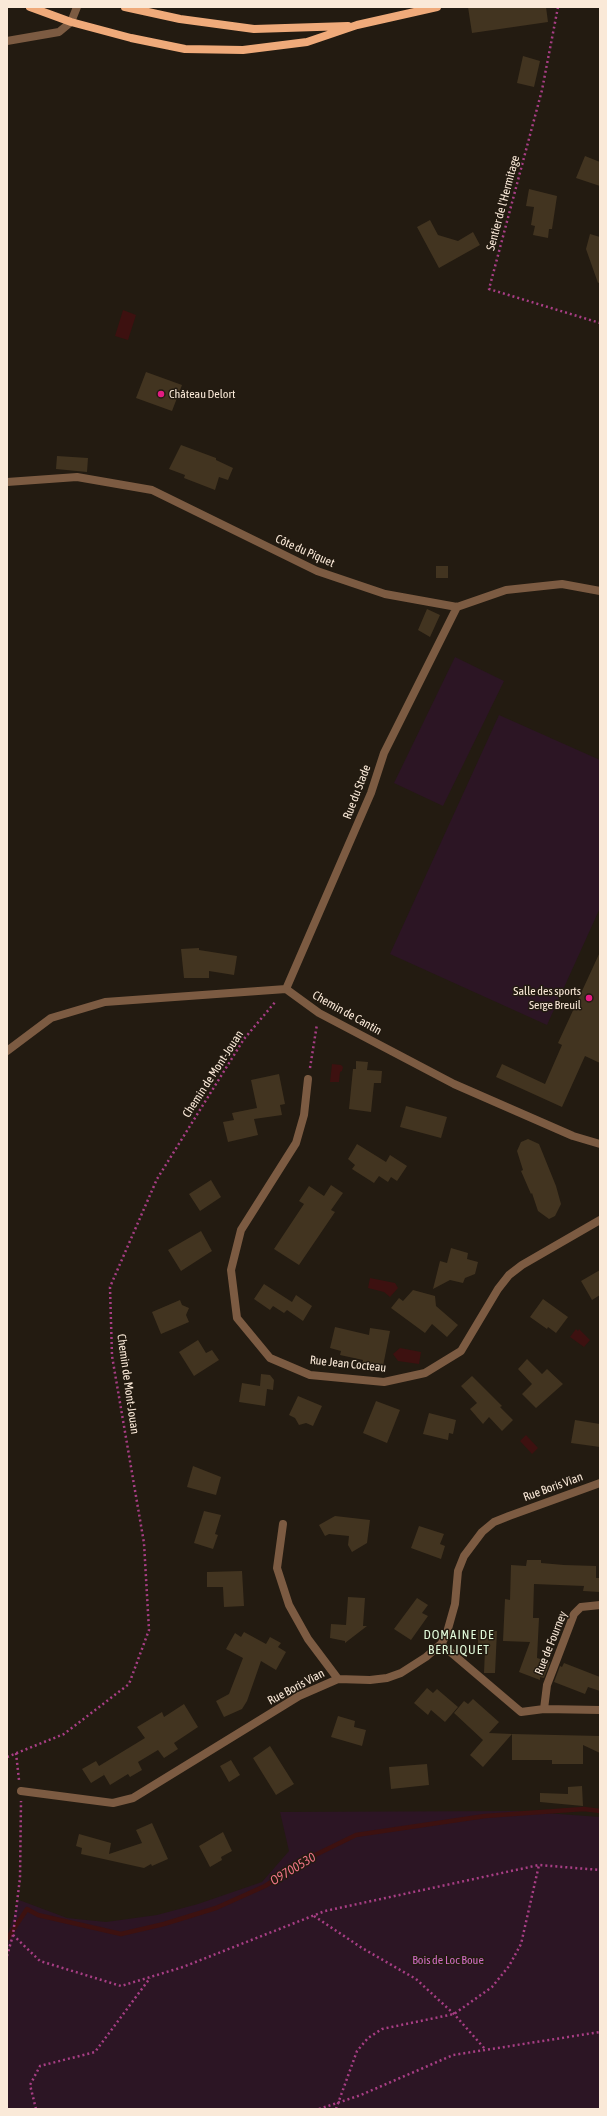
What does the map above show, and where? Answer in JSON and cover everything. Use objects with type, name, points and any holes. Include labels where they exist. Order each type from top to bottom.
[{"type":"street","points":[[30,7],[71,22],[131,38],[185,49],[243,50],[307,42],[357,25],[437,7]]},
{"type":"street","points":[[7,41],[59,32],[71,22],[77,7]]},
{"type":"street","points":[[125,7],[217,25],[254,29],[357,25]]},
{"type":"street","name":"Côte du Piquet","points":[[7,482],[77,477],[152,490],[317,571],[384,594],[457,607],[506,590],[562,584],[600,591]]},
{"type":"street","name":"Rue du Stade","points":[[286,988],[371,793],[384,753],[457,607]]},
{"type":"street","points":[[7,1051],[51,1018],[105,1002],[286,988]]},
{"type":"street","name":"Chemin de Cantin","points":[[286,988],[319,1013],[454,1084],[573,1136],[600,1144]]},
{"type":"street","name":"Rue Jean Cocteau","points":[[308,1079],[304,1115],[296,1143],[241,1230],[231,1270],[237,1318],[270,1358],[310,1375],[384,1382],[425,1373],[461,1351],[498,1289],[509,1275],[522,1265],[600,1220]]},
{"type":"street","name":"Rue Boris Vian","points":[[21,1791],[113,1803],[133,1798],[298,1696],[338,1679],[370,1680],[387,1678],[413,1667],[440,1644],[446,1636],[455,1604],[458,1571],[464,1556],[482,1532],[494,1522],[600,1483]]},
{"type":"street","points":[[283,1524],[277,1568],[289,1605],[308,1639],[338,1679]]},
{"type":"street","name":"Rue de Fourney","points":[[544,1709],[547,1685],[574,1614],[581,1607],[600,1605]]},
{"type":"street","points":[[440,1644],[521,1712],[544,1709],[600,1710]]},
{"type":"path","name":"Sentier de l'Hermitage","points":[[558,7],[542,90],[489,289],[600,323]]},
{"type":"path","name":"Chemin de Mont-Jouan","points":[[7,1757],[64,1734],[129,1684],[149,1630],[144,1543],[112,1356],[110,1287],[157,1178],[244,1039],[286,988]]},
{"type":"path","points":[[308,1079],[319,1013]]},
{"type":"path","points":[[7,1956],[13,1935],[20,1878],[21,1791],[16,1753]]},
{"type":"path","points":[[13,1935],[40,1961],[121,1986],[183,1967],[325,1911],[538,1865],[600,1870]]},
{"type":"path","points":[[336,2109],[357,2051],[368,2038],[382,2029],[454,2014],[492,1987],[509,1966],[521,1944],[538,1865]]},
{"type":"path","points":[[313,1916],[362,1948],[416,1979],[454,2014],[485,2049]]},
{"type":"path","points":[[36,2109],[30,2085],[40,2066],[95,2052],[150,1978]]},
{"type":"path","points":[[319,2109],[338,2104],[453,2055],[600,2032]]},
{"type":"green space","points":[[455,657],[504,681],[443,806],[394,783]]},
{"type":"green space","points":[[499,715],[600,760],[600,908],[547,1025],[390,954]]},
{"type":"green space","name":"Bois de Loc Boue","points":[[518,1811],[600,1817],[600,2109],[7,2109],[7,1936],[19,1900],[67,1918],[106,1922],[157,1915],[198,1904],[262,1882],[289,1851],[280,1812]]},
{"type":"shaded area","points":[[123,310],[136,315],[128,340],[115,336]]},
{"type":"shaded area","points":[[332,1064],[341,1065],[343,1067],[342,1071],[340,1072],[339,1082],[330,1082]]},
{"type":"shaded area","points":[[370,1278],[395,1283],[398,1288],[390,1297],[384,1292],[368,1288]]},
{"type":"shaded area","points":[[576,1329],[578,1331],[579,1329],[590,1340],[584,1347],[570,1337]]},
{"type":"shaded area","points":[[400,1348],[421,1352],[419,1364],[398,1361],[393,1354]]},
{"type":"shaded area","points":[[526,1435],[538,1448],[532,1454],[520,1441]]},
{"type":"building","points":[[468,7],[546,7],[548,22],[472,33]]},
{"type":"building","points":[[523,56],[540,61],[534,87],[517,83]]},
{"type":"building","points":[[585,156],[600,162],[600,186],[576,178]]},
{"type":"building","points":[[529,189],[557,196],[552,229],[549,229],[548,238],[533,235],[535,226],[531,225],[534,207],[526,206]]},
{"type":"building","points":[[430,220],[438,235],[458,241],[473,232],[480,245],[439,268],[417,227]]},
{"type":"building","points":[[590,234],[600,237],[600,282],[598,283],[586,249]]},
{"type":"building","points":[[146,372],[182,385],[172,411],[136,398]]},
{"type":"building","points":[[181,445],[216,458],[216,460],[233,468],[228,480],[219,477],[215,490],[184,478],[185,475],[169,469]]},
{"type":"building","points":[[57,456],[88,458],[87,472],[56,469]]},
{"type":"building","points":[[436,566],[448,566],[448,578],[436,578]]},
{"type":"building","points":[[427,609],[440,615],[430,637],[418,630]]},
{"type":"building","points":[[199,948],[199,950],[237,956],[234,975],[209,971],[209,978],[184,978],[181,949]]},
{"type":"building","points":[[600,952],[600,1063],[585,1056],[562,1107],[496,1077],[502,1064],[545,1084],[562,1045],[558,1043]]},
{"type":"building","points":[[356,1061],[368,1062],[367,1070],[382,1071],[381,1083],[374,1083],[371,1112],[349,1109],[353,1069],[356,1069]]},
{"type":"building","points":[[279,1074],[285,1104],[280,1105],[282,1115],[254,1119],[258,1135],[228,1142],[223,1122],[234,1120],[232,1113],[257,1108],[251,1080]]},
{"type":"building","points":[[406,1106],[447,1117],[441,1138],[400,1127]]},
{"type":"building","points":[[528,1139],[539,1144],[556,1186],[561,1204],[555,1216],[549,1219],[538,1211],[532,1193],[531,1194],[521,1171],[523,1170],[517,1151],[521,1142]]},
{"type":"building","points":[[357,1144],[386,1162],[390,1155],[407,1166],[397,1181],[391,1177],[388,1182],[379,1176],[374,1183],[352,1169],[355,1165],[348,1159]]},
{"type":"building","points":[[211,1180],[221,1197],[200,1211],[189,1194]]},
{"type":"building","points":[[331,1185],[343,1193],[331,1210],[335,1212],[299,1265],[274,1249],[304,1204],[299,1201],[309,1186],[324,1196]]},
{"type":"building","points":[[201,1231],[212,1251],[181,1271],[168,1250]]},
{"type":"building","points":[[451,1248],[468,1253],[467,1259],[478,1262],[475,1274],[465,1278],[463,1283],[450,1280],[433,1289],[440,1261],[447,1263]]},
{"type":"building","points":[[600,1270],[600,1295],[592,1300],[581,1281]]},
{"type":"building","points":[[264,1284],[292,1302],[296,1295],[312,1306],[303,1321],[287,1310],[284,1313],[273,1306],[270,1310],[254,1299]]},
{"type":"building","points":[[413,1290],[435,1296],[436,1306],[458,1325],[447,1337],[432,1324],[425,1333],[391,1308],[399,1298],[403,1301]]},
{"type":"building","points":[[543,1299],[568,1317],[556,1333],[548,1327],[547,1329],[530,1317]]},
{"type":"building","points":[[180,1300],[182,1305],[189,1308],[186,1315],[189,1322],[161,1334],[152,1312]]},
{"type":"building","points":[[335,1327],[369,1335],[370,1328],[390,1331],[383,1366],[362,1365],[363,1360],[340,1355],[341,1351],[330,1348]]},
{"type":"building","points":[[198,1340],[206,1353],[212,1350],[219,1360],[194,1376],[179,1352]]},
{"type":"building","points":[[527,1359],[542,1374],[547,1369],[563,1384],[536,1408],[522,1394],[532,1384],[518,1369]]},
{"type":"building","points":[[261,1374],[270,1375],[274,1380],[273,1390],[267,1389],[265,1406],[239,1402],[242,1383],[260,1386]]},
{"type":"building","points":[[472,1376],[502,1406],[500,1407],[513,1420],[502,1431],[489,1417],[483,1424],[470,1409],[477,1403],[461,1386]]},
{"type":"building","points":[[298,1396],[322,1406],[313,1426],[306,1423],[299,1425],[295,1418],[289,1415]]},
{"type":"building","points":[[376,1401],[400,1410],[387,1443],[363,1433]]},
{"type":"building","points":[[429,1413],[456,1420],[453,1434],[449,1433],[448,1440],[423,1434]]},
{"type":"building","points":[[575,1420],[600,1424],[600,1447],[571,1443]]},
{"type":"building","points":[[193,1466],[221,1477],[216,1495],[187,1487]]},
{"type":"building","points":[[204,1511],[221,1515],[215,1534],[218,1535],[213,1549],[194,1543]]},
{"type":"building","points":[[335,1516],[370,1520],[367,1543],[352,1552],[348,1545],[349,1536],[329,1534],[325,1536],[319,1525]]},
{"type":"building","points":[[419,1526],[444,1534],[440,1544],[445,1546],[441,1559],[411,1548]]},
{"type":"building","points":[[527,1560],[541,1560],[541,1563],[564,1565],[596,1566],[596,1578],[600,1578],[600,1592],[583,1591],[584,1586],[534,1584],[533,1618],[539,1618],[537,1658],[550,1662],[544,1678],[540,1677],[540,1680],[519,1672],[530,1642],[503,1641],[505,1599],[510,1600],[511,1565],[526,1566]]},
{"type":"building","points":[[242,1571],[244,1606],[224,1607],[223,1587],[207,1587],[207,1572]]},
{"type":"building","points":[[348,1597],[365,1598],[363,1626],[367,1626],[345,1643],[345,1641],[330,1638],[331,1624],[346,1625]]},
{"type":"building","points":[[417,1598],[428,1605],[422,1613],[428,1616],[411,1640],[394,1629]]},
{"type":"building","points":[[478,1630],[497,1631],[495,1673],[484,1673],[485,1650],[478,1650]]},
{"type":"building","points":[[244,1632],[266,1644],[270,1637],[281,1643],[278,1647],[286,1652],[276,1670],[261,1661],[247,1701],[242,1709],[224,1717],[216,1701],[229,1694],[243,1658],[226,1649],[235,1633],[241,1637]]},
{"type":"building","points":[[564,1663],[600,1677],[600,1691],[588,1687],[585,1694],[554,1682],[560,1666],[562,1667]]},
{"type":"building","points":[[427,1688],[433,1693],[437,1689],[458,1707],[445,1722],[431,1710],[428,1715],[414,1703]]},
{"type":"building","points":[[473,1699],[499,1722],[489,1733],[512,1734],[483,1767],[470,1755],[483,1740],[454,1713],[464,1701],[468,1704]]},
{"type":"building","points":[[184,1704],[198,1727],[174,1743],[178,1749],[164,1758],[158,1750],[138,1762],[142,1770],[130,1777],[128,1774],[110,1785],[103,1773],[104,1775],[91,1783],[82,1769],[96,1761],[99,1766],[145,1738],[137,1727],[162,1712],[164,1717]]},
{"type":"building","points":[[338,1716],[355,1721],[354,1727],[366,1730],[362,1746],[331,1737]]},
{"type":"building","points":[[512,1734],[600,1736],[600,1753],[583,1745],[583,1764],[552,1764],[552,1760],[512,1760]]},
{"type":"building","points":[[270,1746],[294,1784],[276,1795],[253,1758]]},
{"type":"building","points":[[231,1760],[240,1775],[229,1782],[220,1766]]},
{"type":"building","points":[[427,1764],[429,1785],[391,1789],[389,1767]]},
{"type":"building","points":[[582,1786],[583,1806],[540,1802],[540,1793],[568,1794],[568,1787]]},
{"type":"building","points":[[152,1823],[168,1859],[152,1866],[151,1864],[144,1868],[81,1854],[82,1848],[76,1846],[79,1834],[111,1843],[109,1854],[142,1843],[136,1830]]},
{"type":"building","points":[[223,1832],[232,1851],[221,1857],[222,1860],[210,1867],[199,1846]]},
{"type":"waterway","name":"O9700530","points":[[7,1939],[27,1909],[38,1915],[121,1934],[164,1924],[216,1908],[265,1886],[309,1858],[356,1835],[485,1816],[584,1809],[600,1811]]},
{"type":"place","name":"Château Delort","points":[[161,394]]},
{"type":"place","name":"Salle des sports Serge Breuil","points":[[589,998]]},
{"type":"district","name":"DOMAINE DE BERLIQUET","points":[[459,1642]]}]
